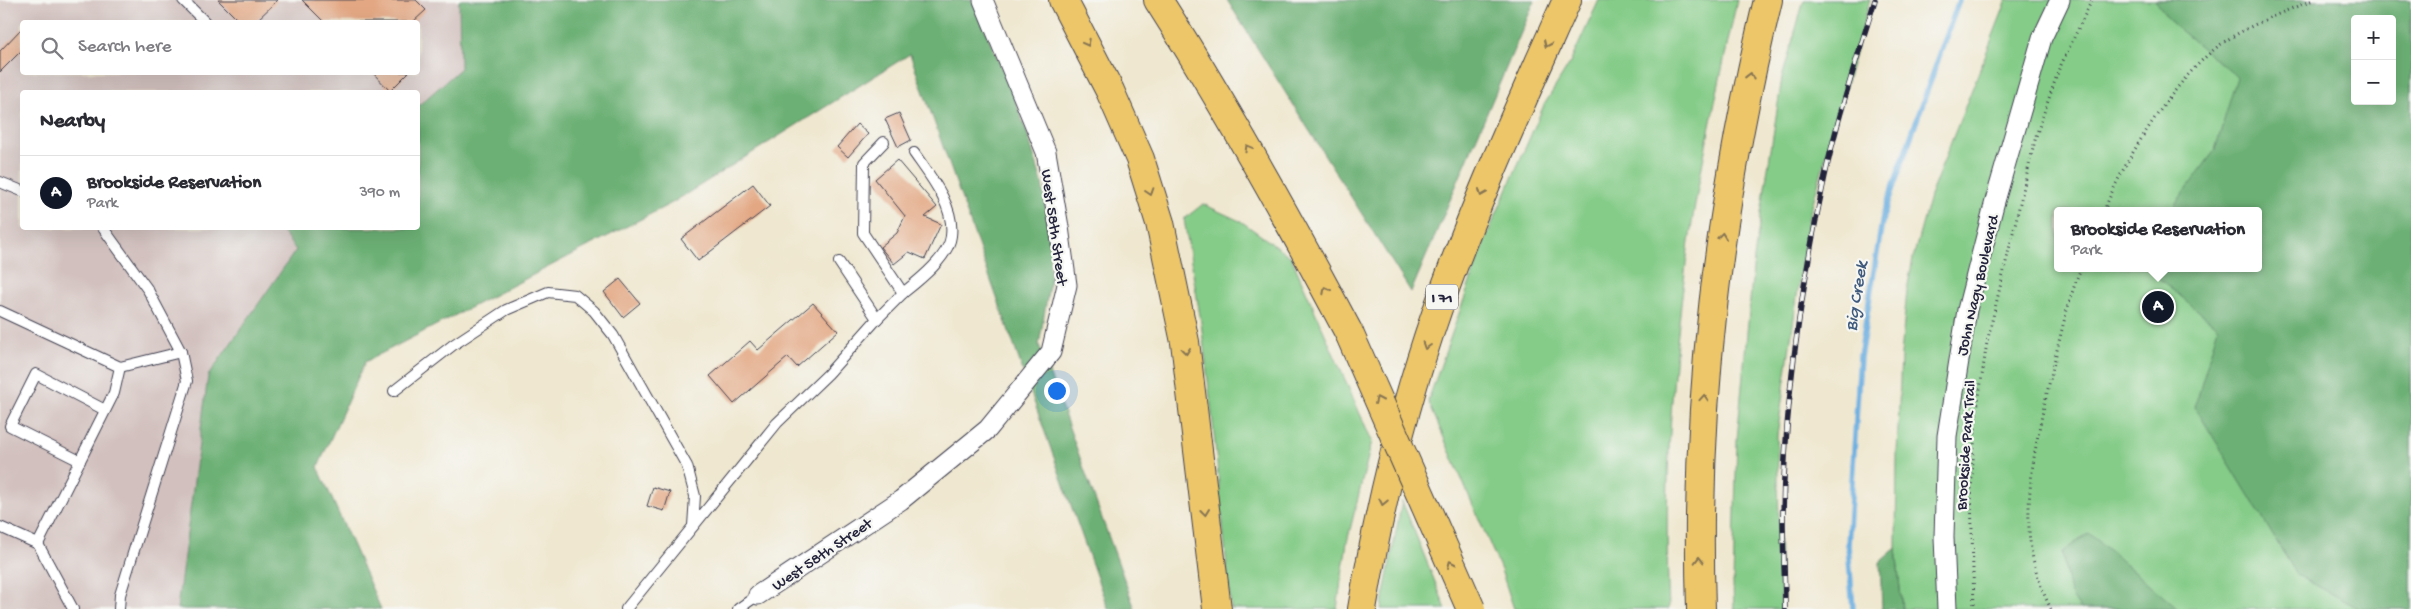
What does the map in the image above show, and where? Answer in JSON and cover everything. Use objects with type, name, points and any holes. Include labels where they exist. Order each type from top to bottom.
[{"type":"highway","points":[[1063,0],[1110,91],[1140,159],[1160,222],[1185,342],[1217,609]]},
{"type":"highway","points":[[1158,0],[1207,77],[1259,167],[1349,333],[1471,609]]},
{"type":"highway","name":"I 71","points":[[1362,609],[1389,477],[1436,312],[1480,198],[1567,0]]},
{"type":"highway","points":[[1701,609],[1700,493],[1708,344],[1733,159],[1745,96],[1768,0]]},
{"type":"street","name":"West 58th Street","points":[[758,595],[901,500],[988,429],[1051,352],[1067,285],[1046,152],[983,0]]},
{"type":"street","name":"John Nagy Boulevard","points":[[1947,609],[1944,537],[1948,436],[1967,310],[1995,201],[2042,38],[2060,0]]},
{"type":"lane","points":[[183,0],[203,20]]},
{"type":"lane","points":[[884,142],[864,163],[863,233],[903,293]]},
{"type":"lane","points":[[626,609],[777,423],[828,374],[877,319],[903,293],[923,277],[943,255],[952,236],[948,212],[937,187],[914,153]]},
{"type":"lane","points":[[0,182],[20,190]]},
{"type":"lane","points":[[104,230],[148,290],[181,352],[187,381],[120,595],[119,609]]},
{"type":"lane","points":[[839,262],[877,319]]},
{"type":"lane","points":[[394,391],[453,345],[506,310],[548,292],[575,295],[594,311],[613,335],[687,466],[695,496],[693,526]]},
{"type":"lane","points":[[0,311],[120,366],[181,352]]},
{"type":"lane","points":[[38,544],[114,393],[120,366]]},
{"type":"lane","points":[[80,461],[10,426],[36,374],[106,410]]},
{"type":"lane","points":[[0,527],[38,544],[73,609]]},
{"type":"lane","points":[[738,609],[758,595]]},
{"type":"path","name":"Brookside Park Trail","points":[[1974,609],[1971,491],[1976,416],[1986,342],[2036,136],[2059,68],[2092,0]]},
{"type":"path","points":[[2106,207],[2132,156],[2161,108],[2196,67],[2225,41],[2267,18],[2313,0]]},
{"type":"path","points":[[2051,609],[2035,569],[2029,530],[2030,490],[2040,421],[2064,322],[2080,272]]},
{"type":"shaded area","points":[[0,0],[459,0],[460,69],[420,104],[420,90],[20,90],[20,230],[281,230],[296,250],[208,376],[177,609],[0,609]]},
{"type":"green space","points":[[459,0],[972,0],[1010,86],[1042,182],[1049,235],[1050,280],[1039,345],[1135,609],[1108,609],[910,54],[672,203],[365,362],[318,467],[381,609],[177,609],[208,376],[296,250],[281,230],[420,230],[420,104],[460,69]]},
{"type":"green space","points":[[1227,0],[1535,0],[1411,292]]},
{"type":"green space","points":[[1599,0],[1737,0],[1699,181],[1683,288],[1670,425],[1667,517],[1669,609],[1514,609],[1501,570],[1428,401],[1485,240],[1544,105],[1570,63]]},
{"type":"green space","points":[[1804,0],[1870,0],[1808,220],[1777,436],[1781,609],[1734,609],[1737,439],[1754,258],[1782,78]]},
{"type":"green space","points":[[2007,0],[2411,0],[2411,609],[1902,609],[1896,548],[1897,455],[1901,355],[1907,290],[1913,258],[1930,196]]},
{"type":"green space","points":[[2155,0],[2411,0],[2411,609],[2360,609],[2297,575],[2195,407],[2218,327],[2151,272],[2262,272],[2262,207],[2174,207],[2215,150],[2237,77],[2172,23]]},
{"type":"green space","points":[[1203,204],[1242,222],[1291,257],[1372,441],[1347,542],[1337,609],[1231,609],[1201,322],[1184,219]]},
{"type":"green space","points":[[1402,501],[1446,609],[1381,609]]},
{"type":"green space","points":[[2089,533],[2178,609],[2080,609],[2070,593],[2062,552]]},
{"type":"green space","points":[[1896,548],[1902,609],[1882,609],[1880,562]]},
{"type":"building","points":[[218,0],[278,0],[257,20],[238,20]]},
{"type":"building","points":[[302,0],[416,0],[426,10],[415,20],[322,20]]},
{"type":"building","points":[[20,30],[20,52],[0,72],[0,51]]},
{"type":"building","points":[[375,75],[406,75],[391,90]]},
{"type":"building","points":[[899,113],[911,140],[898,147],[885,119]]},
{"type":"building","points":[[857,124],[868,134],[848,157],[837,147]]},
{"type":"building","points":[[897,160],[937,207],[925,217],[941,224],[925,259],[909,252],[894,264],[880,247],[897,233],[905,216],[875,179]]},
{"type":"building","points":[[753,184],[770,206],[698,261],[681,239]]},
{"type":"building","points":[[620,279],[640,303],[623,317],[604,292]]},
{"type":"building","points":[[813,303],[838,331],[797,367],[788,357],[734,404],[710,376],[750,341],[758,350]]},
{"type":"building","points":[[653,487],[670,492],[664,511],[647,506]]},
{"type":"waterway","name":"Big Creek","points":[[1853,609],[1848,545],[1860,357],[1883,216],[1959,0]]},
{"type":"railway","points":[[1785,609],[1783,518],[1786,434],[1800,309],[1828,161],[1875,0]]},
{"type":"place","name":"Brookside Reservation","points":[[2158,307]]}]
